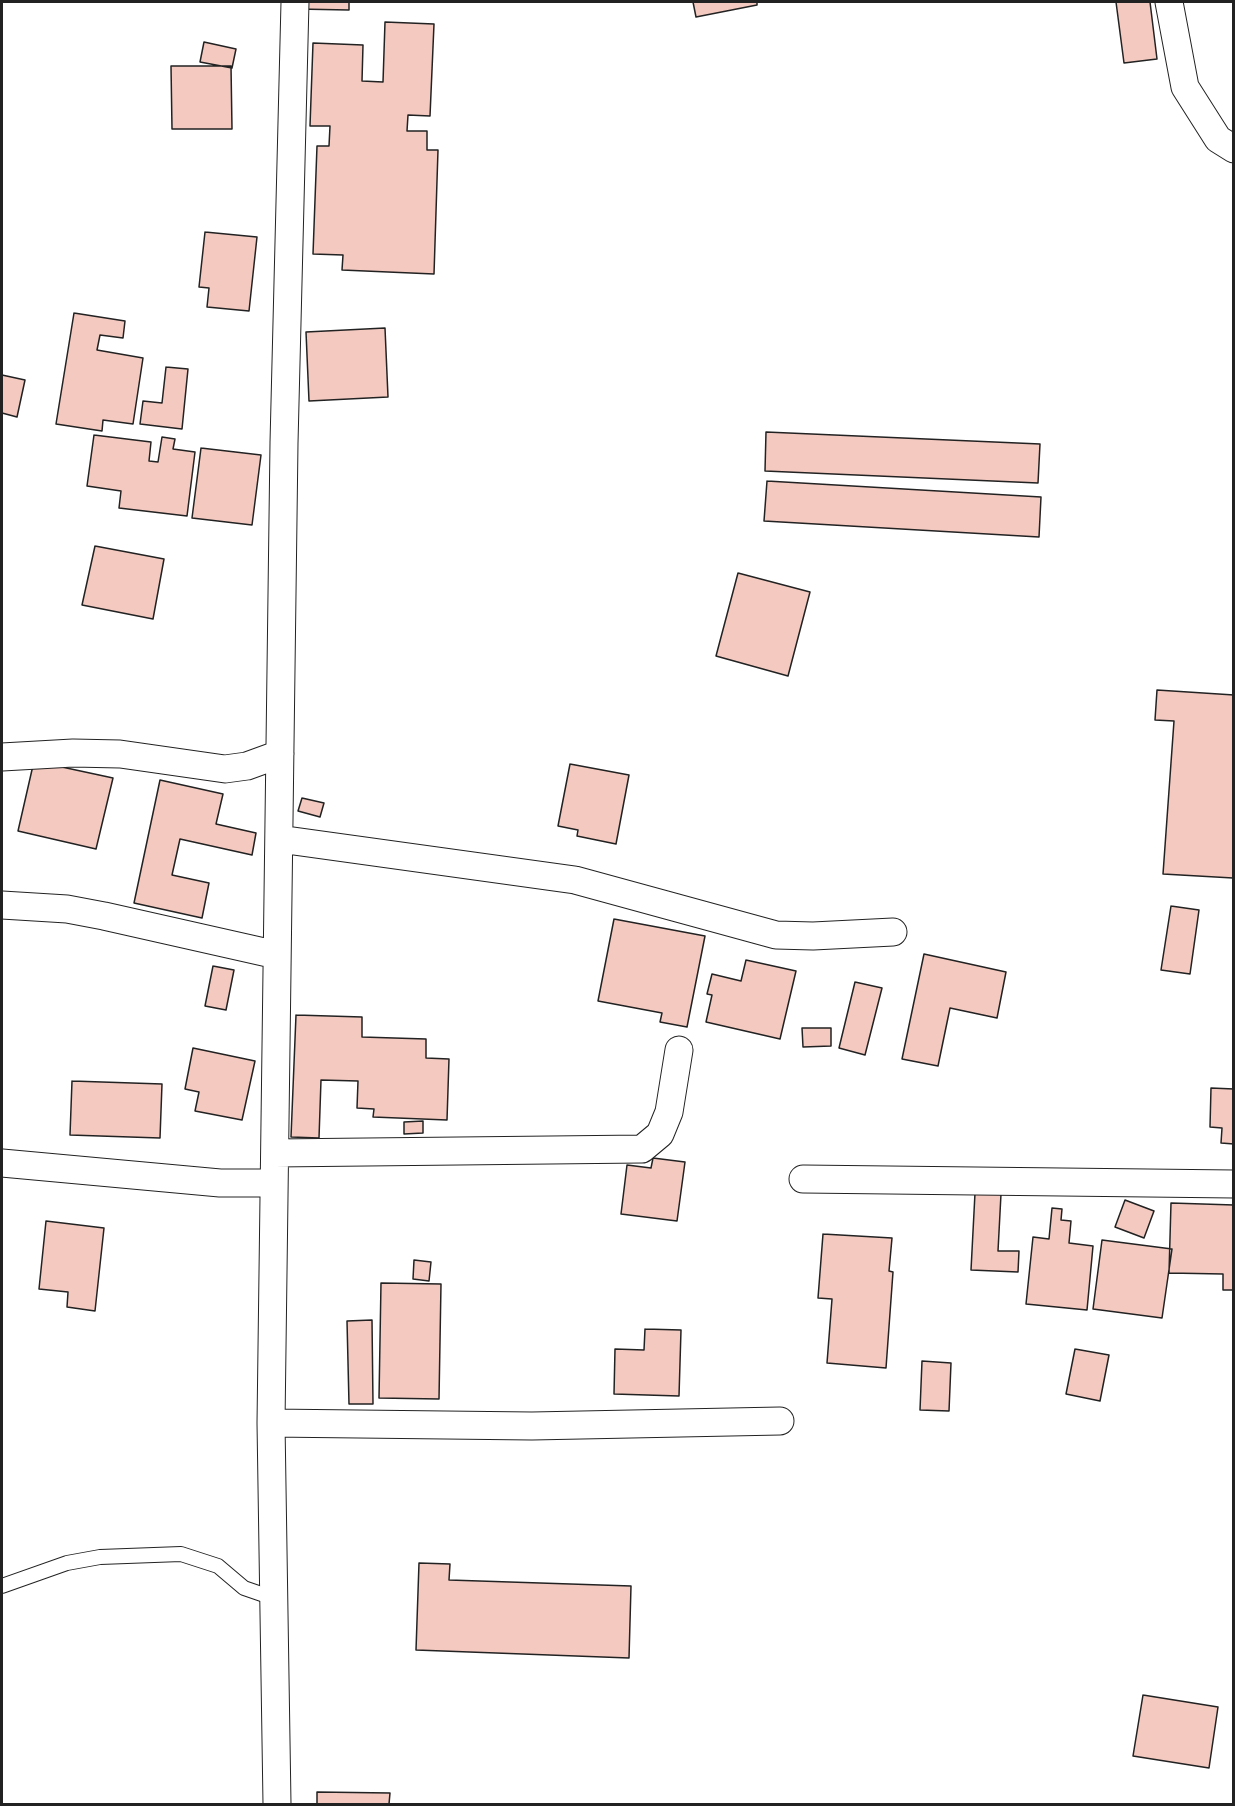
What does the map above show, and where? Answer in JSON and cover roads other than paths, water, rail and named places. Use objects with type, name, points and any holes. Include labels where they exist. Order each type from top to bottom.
[{"type":"street","points":[[277,1804],[271,1423],[280,754],[295,2]]},
{"type":"street","points":[[1169,2],[1185,87],[1218,139],[1233,149]]},
{"type":"street","points":[[2,757],[73,753],[120,754],[225,769],[247,766],[280,754]]},
{"type":"street","points":[[279,839],[575,880],[776,935],[813,936],[893,932]]},
{"type":"street","points":[[2,905],[67,909],[278,955]]},
{"type":"street","points":[[275,1153],[642,1149],[660,1134],[669,1112],[680,1050]]},
{"type":"street","points":[[2,1163],[219,1183],[274,1183]]},
{"type":"street","points":[[803,1179],[1233,1184]]},
{"type":"street","points":[[271,1423],[532,1426],[780,1421]]},
{"type":"lane","points":[[2,1586],[67,1563],[88,1559],[181,1554],[218,1566],[244,1588],[273,1598]]}]
